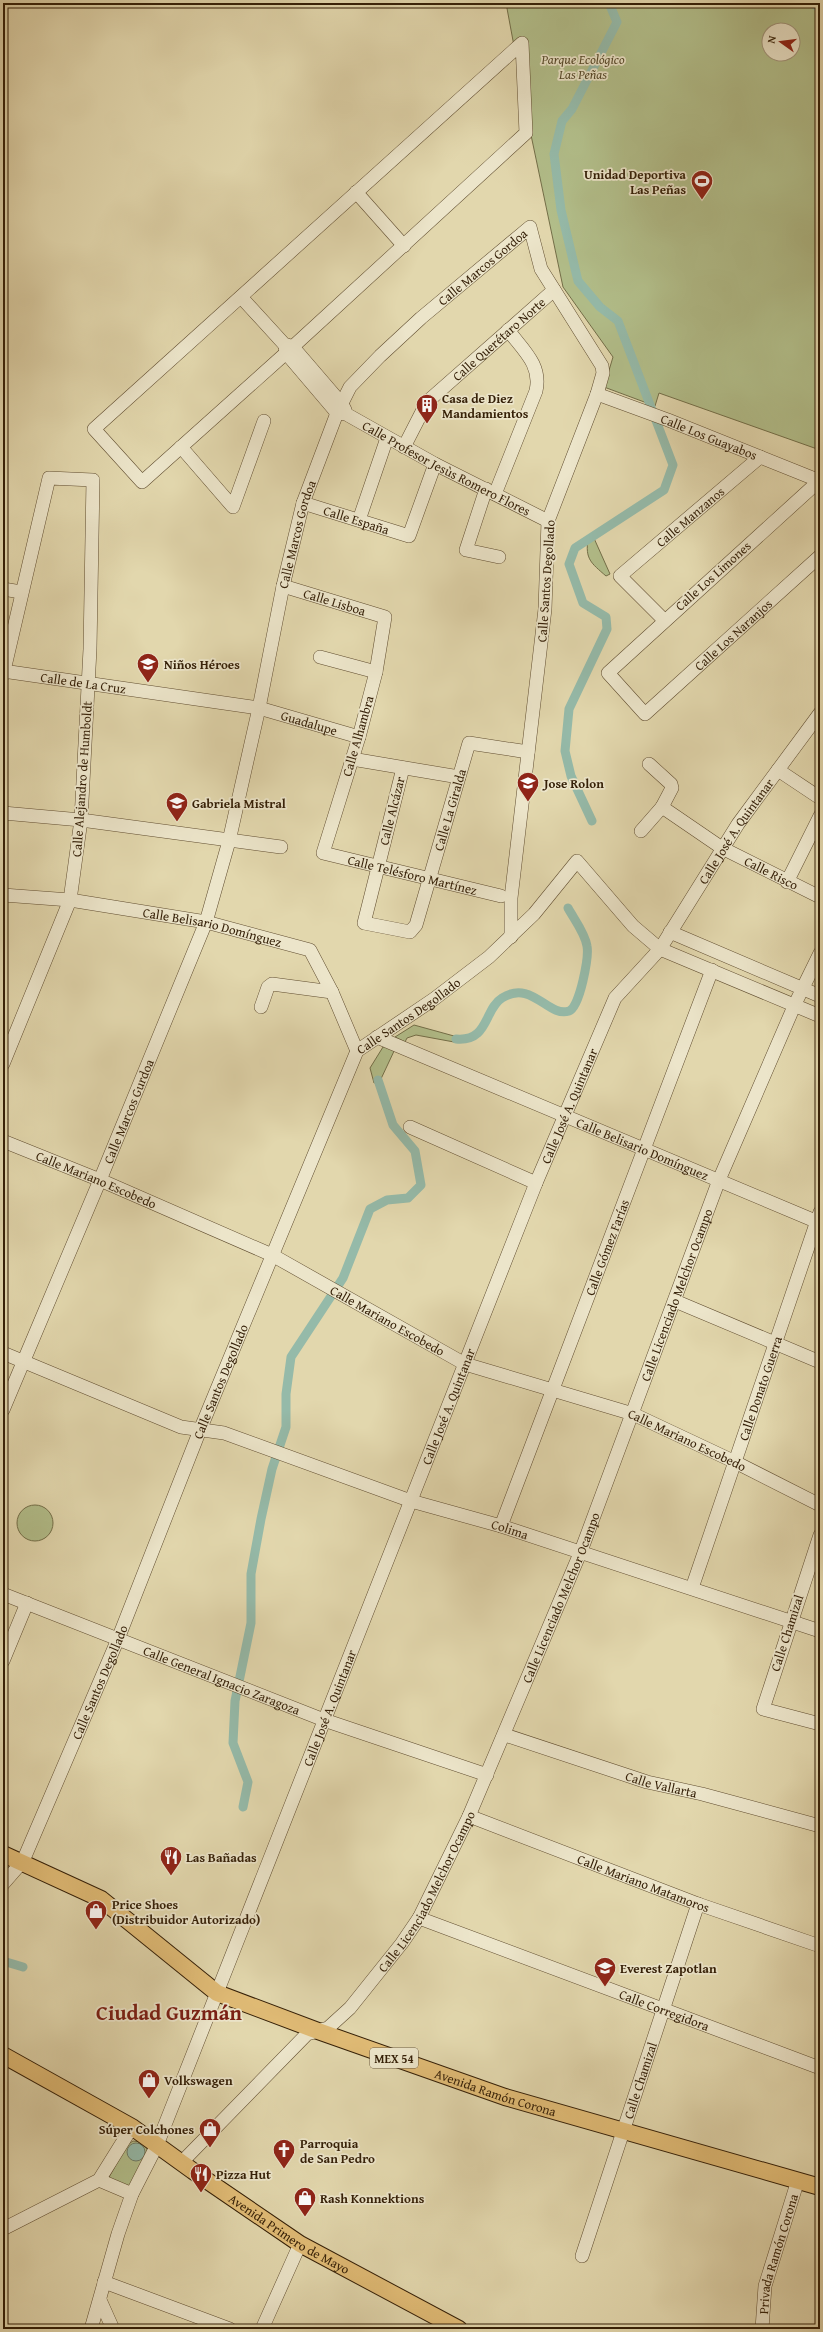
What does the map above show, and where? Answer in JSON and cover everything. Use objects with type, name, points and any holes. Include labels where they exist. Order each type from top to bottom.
[{"type":"main road","name":"Avenida Ramón Corona","points":[[3,1854],[23,1861],[101,1899],[217,1993],[318,2031],[505,2097],[820,2187]]},
{"type":"main road","name":"Avenida Primero de Mayo","points":[[3,2055],[132,2127],[181,2163],[300,2244],[459,2329]]},
{"type":"street","points":[[522,43],[526,133],[404,246],[288,348],[142,482],[94,430],[522,43]]},
{"type":"street","points":[[356,192],[404,246]]},
{"type":"street","name":"Calle Santos Degollado","points":[[511,937],[511,898],[545,609],[548,520],[597,394],[603,373],[602,366],[541,269],[530,227]]},
{"type":"street","name":"Calle Marcos Gordoa","points":[[206,922],[229,841],[259,708],[283,586],[303,503],[354,382],[416,322],[530,227]]},
{"type":"street","name":"Calle Querétaro Norte","points":[[404,447],[427,402],[554,290]]},
{"type":"street","name":"Calle Profesor Jesùs Romero Flores","points":[[241,297],[342,410],[387,438],[435,464],[548,520]]},
{"type":"street","points":[[499,557],[466,550],[538,380],[537,370],[508,330]]},
{"type":"street","name":"Calle Los Guayabos","points":[[597,394],[668,420],[819,481]]},
{"type":"street","points":[[181,447],[233,507],[264,421]]},
{"type":"street","points":[[359,520],[387,438]]},
{"type":"street","name":"Calle Manzanos","points":[[664,620],[620,576],[760,457]]},
{"type":"street","name":"Calle España","points":[[303,503],[409,536],[435,464]]},
{"type":"street","name":"Calle Alejandro de Humboldt","points":[[3,1064],[70,900],[81,820],[89,683],[93,480],[49,478],[20,592]]},
{"type":"street","name":"Calle Los Limones","points":[[608,673],[664,620],[819,481]]},
{"type":"street","name":"Calle Los Naranjos","points":[[608,673],[645,714],[820,556]]},
{"type":"street","name":"Calle Lisboa","points":[[283,586],[385,617]]},
{"type":"street","points":[[3,589],[20,592],[3,672]]},
{"type":"street","name":"Calle Alhambra","points":[[323,853],[360,737],[376,672],[385,617]]},
{"type":"street","points":[[320,657],[376,672]]},
{"type":"street","name":"Calle de La Cruz","points":[[3,672],[259,708]]},
{"type":"street","name":"Guadalupe","points":[[259,708],[360,737]]},
{"type":"street","name":"Calle José A. Quintanar","points":[[91,2329],[118,2234],[132,2194],[157,2145],[284,1827],[324,1720],[536,1183],[615,998],[660,949],[722,848],[778,770],[818,720]]},
{"type":"street","name":"Calle La Giralda","points":[[410,932],[416,925],[430,880],[469,742],[528,752]]},
{"type":"street","points":[[352,759],[459,777]]},
{"type":"street","points":[[641,832],[662,807],[672,788],[670,784],[649,764]]},
{"type":"street","name":"Calle Alcázar","points":[[403,768],[364,923],[410,932]]},
{"type":"street","points":[[778,770],[820,798]]},
{"type":"street","name":"Calle Risco","points":[[662,807],[722,848],[820,897]]},
{"type":"street","points":[[3,813],[81,820],[281,847]]},
{"type":"street","points":[[788,882],[820,816]]},
{"type":"street","name":"Calle Telésforo Martínez","points":[[323,853],[501,896]]},
{"type":"street","name":"Calle Santos Degollado","points":[[3,1884],[23,1861],[118,1639],[200,1430],[357,1051],[434,999],[489,957],[534,914],[577,861],[633,926],[660,949]]},
{"type":"street","name":"Calle Belisario Domínguez","points":[[3,895],[70,900],[206,922],[310,950],[332,992],[357,1051]]},
{"type":"street","name":"Calle Marcos Gurdoa","points":[[3,1410],[100,1180],[206,922]]},
{"type":"street","points":[[670,932],[820,996]]},
{"type":"street","points":[[660,949],[795,1004],[820,1016]]},
{"type":"street","name":"Calle Licenciado Melchor Ocampo","points":[[181,2163],[307,2034],[328,2028],[350,2008],[376,1978],[419,1918],[469,1816],[505,1735],[581,1551],[675,1301],[718,1180],[802,988],[820,953]]},
{"type":"street","name":"Calle Gómez Farías","points":[[501,1526],[712,970]]},
{"type":"street","points":[[261,1007],[268,987],[272,984],[332,992]]},
{"type":"street","name":"Calle Belisario Domínguez","points":[[377,1037],[718,1180],[819,1219]]},
{"type":"street","points":[[410,1127],[536,1183]]},
{"type":"street","name":"Calle Mariano Escobedo","points":[[3,1142],[100,1180],[272,1255],[465,1364],[553,1389],[632,1414],[733,1461],[820,1505]]},
{"type":"street","name":"Calle Donato Guerra","points":[[692,1588],[733,1461],[819,1219]]},
{"type":"street","points":[[675,1301],[776,1342],[820,1362]]},
{"type":"street","name":"Colima","points":[[3,1352],[174,1424],[200,1430],[224,1433],[264,1449],[410,1501],[501,1526],[581,1551],[820,1631]]},
{"type":"street","name":"Calle Chamizal","points":[[820,1535],[763,1709],[820,1724]]},
{"type":"street","name":"Calle General Ignacio Zaragoza","points":[[3,1594],[324,1720],[487,1775]]},
{"type":"street","points":[[3,1661],[27,1603]]},
{"type":"street","name":"Calle Vallarta","points":[[505,1735],[640,1780],[820,1826]]},
{"type":"street","name":"Calle Mariano Matamoros","points":[[469,1816],[698,1904],[820,1946]]},
{"type":"street","name":"Calle Chamizal","points":[[582,2256],[698,1904]]},
{"type":"street","name":"Calle Corregidora","points":[[419,1918],[820,2068]]},
{"type":"street","points":[[3,2229],[100,2180],[132,2127]]},
{"type":"street","points":[[100,2180],[132,2194]]},
{"type":"street","name":"Privada Ramón Corona","points":[[762,2329],[765,2286],[798,2180]]},
{"type":"street","points":[[262,2329],[300,2244]]},
{"type":"street","points":[[104,2282],[230,2329]]},
{"type":"street","points":[[100,2300],[113,2329]]},
{"type":"green space","name":"Unidad Deportiva Las Peñas","points":[[506,3],[820,3],[820,450],[659,393],[655,406],[604,387],[613,357],[563,287],[527,116]]},
{"type":"green space","points":[[593,536],[610,574],[606,576],[596,568],[588,556],[588,539]]},
{"type":"green space","points":[[414,1025],[454,1036],[454,1042],[416,1035],[407,1038],[405,1042],[395,1037]]},
{"type":"green space","points":[[386,1046],[395,1049],[380,1081],[374,1083],[370,1068],[383,1047]]},
{"type":"green space","points":[[39,1505],[48,1510],[52,1516],[52,1530],[48,1536],[39,1541],[31,1541],[22,1536],[18,1530],[17,1519],[22,1510],[28,1506]]},
{"type":"green space","points":[[133,2141],[142,2142],[147,2148],[147,2156],[131,2189],[108,2179],[127,2145]]},
{"type":"shaded area","points":[[136,2143],[142,2146],[145,2152],[142,2158],[136,2161],[130,2158],[127,2152],[130,2146]]},
{"type":"waterway","points":[[592,821],[571,776],[565,751],[569,709],[607,629],[606,617],[583,603],[569,564],[575,548],[664,490],[673,465],[618,321],[600,307],[578,281],[561,210],[554,154],[562,121],[572,109],[617,22],[609,3]]},
{"type":"waterway","points":[[812,3],[820,9]]},
{"type":"waterway","points":[[456,1039],[467,1039],[475,1035],[485,1024],[496,1003],[502,998],[513,993],[522,993],[531,996],[561,1012],[569,1011],[573,1008],[577,1001],[583,981],[587,960],[587,946],[582,931],[568,908]]},
{"type":"waterway","points":[[243,1807],[248,1782],[233,1743],[235,1701],[251,1623],[251,1574],[261,1519],[272,1469],[286,1427],[286,1394],[291,1357],[343,1278],[370,1209],[387,1200],[408,1198],[421,1185],[415,1151],[393,1125],[378,1080]]},
{"type":"waterway","points":[[3,1961],[23,1967]]},
{"type":"place","name":"Unidad Deportiva Las Peñas","points":[[702,200]]},
{"type":"place","name":"Casa de Diez Mandamientos","points":[[427,424]]},
{"type":"place","name":"Niños Héroes","points":[[148,684]]},
{"type":"place","name":"Jose Rolon","points":[[528,802]]},
{"type":"place","name":"Gabriela Mistral","points":[[177,822]]},
{"type":"place","name":"Las Bañadas","points":[[171,1876]]},
{"type":"place","name":"Price Shoes (Distribuidor Autorizado)","points":[[96,1930]]},
{"type":"place","name":"Everest Zapotlan","points":[[605,1988]]},
{"type":"place","name":"Volkswagen","points":[[149,2100]]},
{"type":"place","name":"Súper Colchones","points":[[210,2148]]},
{"type":"place","name":"Parroquia de San Pedro","points":[[284,2170]]},
{"type":"place","name":"Pizza Hut","points":[[201,2194]]},
{"type":"place","name":"Rash Konnektions","points":[[305,2218]]},
{"type":"district","name":"Ciudad Guzmán","points":[[169,2012]]},
{"type":"park label","name":"Parque Ecológico Las Peñas","points":[[583,66]]}]
